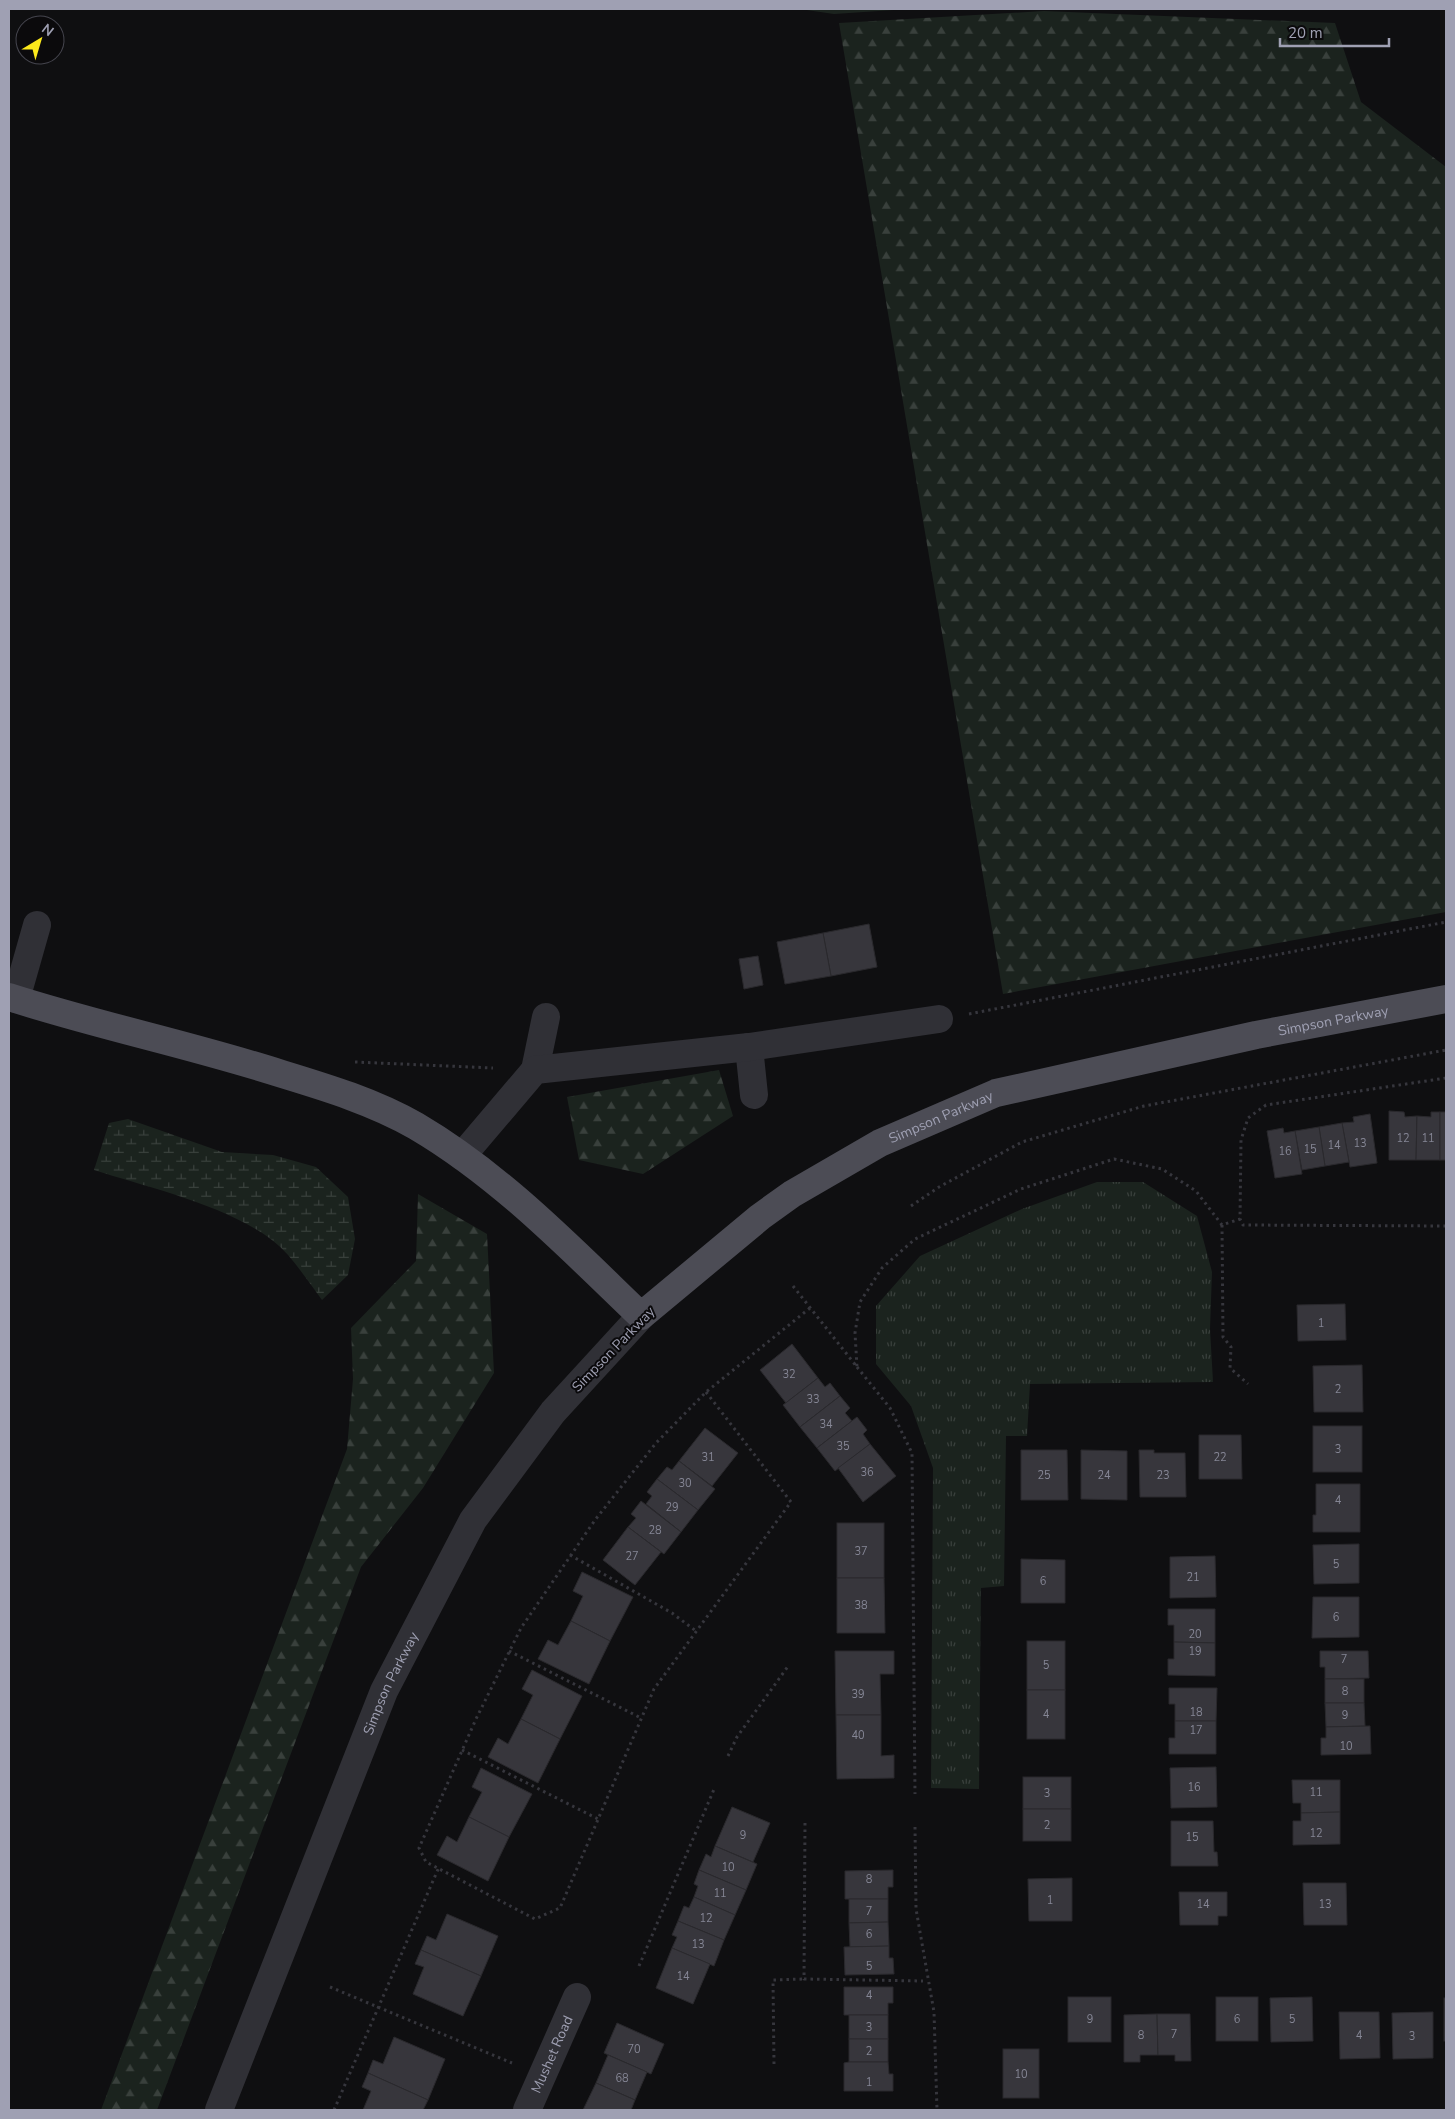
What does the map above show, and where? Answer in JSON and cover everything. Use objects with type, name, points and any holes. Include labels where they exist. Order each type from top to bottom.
[{"type":"main road","points":[[12,998],[238,1060],[346,1093],[415,1126],[462,1156],[520,1202],[641,1316]]},
{"type":"main road","name":"Simpson Parkway","points":[[641,1316],[760,1217],[792,1194],[880,1143],[996,1093],[1256,1035],[1446,999]]},
{"type":"street","points":[[12,998],[37,925]]},
{"type":"street","points":[[462,1156],[535,1070],[546,1017]]},
{"type":"street","points":[[535,1070],[749,1046],[939,1019]]},
{"type":"street","points":[[749,1046],[754,1095]]},
{"type":"street","name":"Simpson Parkway","points":[[218,2110],[384,1691],[473,1520],[553,1412],[641,1316]]},
{"type":"street","name":"Mushet Road","points":[[527,2110],[577,1997]]},
{"type":"path","points":[[939,1019],[1446,922]]},
{"type":"path","points":[[911,1206],[939,1187],[1022,1142],[1126,1111],[1144,1106],[1446,1050]]},
{"type":"path","points":[[346,1093],[355,1061],[535,1070]]},
{"type":"path","points":[[1446,1078],[1266,1105],[1248,1118],[1241,1140],[1240,1219],[1243,1225],[1446,1226]]},
{"type":"path","points":[[857,1367],[855,1333],[860,1302],[882,1268],[915,1239],[1021,1189],[1114,1159],[1162,1168],[1196,1191],[1222,1225],[1223,1337],[1231,1347],[1230,1368],[1248,1384]]},
{"type":"path","points":[[1222,1225],[1240,1219]]},
{"type":"path","points":[[793,1286],[890,1408],[912,1453],[915,1794]]},
{"type":"path","points":[[706,1392],[791,1502],[654,1689],[560,1908],[535,1920],[439,1867],[426,1862],[419,1848],[462,1750],[530,1613],[570,1555],[656,1443],[706,1392],[810,1308]]},
{"type":"path","points":[[570,1555],[672,1614],[696,1631]]},
{"type":"path","points":[[510,1651],[641,1718]]},
{"type":"path","points":[[728,1756],[736,1736],[789,1665]]},
{"type":"path","points":[[462,1750],[598,1819]]},
{"type":"path","points":[[639,1966],[715,1787]]},
{"type":"path","points":[[804,1980],[806,1823]]},
{"type":"path","points":[[915,1827],[916,1909],[934,2012],[937,2110]]},
{"type":"path","points":[[334,2110],[439,1867]]},
{"type":"path","points":[[774,2064],[774,1980],[923,1981]]},
{"type":"path","points":[[330,1987],[542,2076]]},
{"type":"green space","points":[[800,9],[908,9],[834,14]]},
{"type":"green space","points":[[1044,11],[1335,23],[1361,102],[1446,167],[1446,912],[1003,994],[839,23]]},
{"type":"green space","points":[[719,1070],[733,1116],[643,1174],[579,1160],[567,1097]]},
{"type":"green space","points":[[128,1119],[222,1152],[273,1155],[316,1167],[348,1197],[355,1239],[348,1275],[322,1300],[288,1255],[270,1239],[249,1225],[197,1202],[94,1170],[109,1123]]},
{"type":"green space","points":[[1097,1182],[1143,1182],[1197,1216],[1212,1272],[1210,1329],[1213,1382],[1030,1384],[1027,1436],[1006,1436],[1004,1586],[981,1588],[979,1789],[931,1788],[933,1468],[911,1406],[876,1364],[876,1306],[920,1256],[1022,1209]]},
{"type":"green space","points":[[418,1194],[487,1234],[494,1373],[423,1488],[361,1567],[157,2110],[101,2110],[347,1449],[353,1379],[351,1328],[416,1261]]},
{"type":"building","points":[[869,924],[877,967],[831,976],[823,933]]},
{"type":"building","points":[[823,933],[831,976],[785,984],[777,942]]},
{"type":"building","points":[[758,956],[763,985],[744,989],[739,959]]},
{"type":"building","points":[[1389,1111],[1404,1112],[1405,1117],[1417,1116],[1416,1160],[1389,1160]]},
{"type":"building","points":[[1431,1112],[1440,1112],[1440,1160],[1416,1160],[1417,1116],[1431,1117]]},
{"type":"building","points":[[1440,1112],[1446,1112],[1446,1160],[1440,1160]]},
{"type":"building","points":[[1370,1114],[1377,1163],[1350,1167],[1342,1123],[1354,1122],[1353,1117]]},
{"type":"building","points":[[1342,1123],[1349,1162],[1325,1166],[1319,1127]]},
{"type":"building","points":[[1319,1127],[1325,1166],[1302,1170],[1295,1131]]},
{"type":"building","points":[[1283,1128],[1284,1133],[1295,1131],[1302,1174],[1275,1178],[1267,1131]]},
{"type":"building","points":[[1345,1304],[1346,1340],[1298,1341],[1297,1305]]},
{"type":"building","points":[[792,1344],[818,1378],[786,1403],[760,1370]]},
{"type":"building","points":[[1362,1365],[1363,1412],[1314,1412],[1313,1366]]},
{"type":"building","points":[[818,1378],[825,1387],[830,1383],[840,1396],[800,1427],[783,1405]]},
{"type":"building","points":[[840,1396],[850,1408],[845,1413],[852,1421],[817,1448],[800,1427]]},
{"type":"building","points":[[857,1417],[867,1430],[863,1434],[870,1444],[835,1471],[817,1448]]},
{"type":"building","points":[[1313,1426],[1362,1426],[1362,1472],[1313,1472]]},
{"type":"building","points":[[705,1428],[738,1453],[712,1486],[679,1461]]},
{"type":"building","points":[[1199,1435],[1241,1435],[1242,1479],[1199,1479]]},
{"type":"building","points":[[870,1444],[896,1476],[863,1502],[838,1468]]},
{"type":"building","points":[[1021,1450],[1067,1450],[1068,1500],[1021,1500]]},
{"type":"building","points":[[1081,1450],[1127,1451],[1127,1500],[1081,1499]]},
{"type":"building","points":[[1139,1450],[1154,1450],[1154,1453],[1185,1453],[1186,1497],[1140,1497]]},
{"type":"building","points":[[679,1461],[715,1489],[698,1510],[657,1479],[667,1467],[672,1470]]},
{"type":"building","points":[[657,1479],[698,1510],[681,1532],[646,1504],[652,1496],[647,1492]]},
{"type":"building","points":[[1316,1484],[1360,1484],[1360,1532],[1313,1532],[1313,1515],[1316,1515]]},
{"type":"building","points":[[641,1501],[681,1532],[664,1554],[628,1527],[636,1518],[631,1514]]},
{"type":"building","points":[[837,1523],[884,1523],[884,1578],[837,1578]]},
{"type":"building","points":[[628,1527],[661,1552],[635,1585],[603,1560]]},
{"type":"building","points":[[1359,1544],[1359,1583],[1314,1584],[1313,1545]]},
{"type":"building","points":[[1215,1556],[1216,1597],[1170,1598],[1170,1557]]},
{"type":"building","points":[[1021,1559],[1065,1560],[1065,1603],[1021,1603]]},
{"type":"building","points":[[582,1572],[633,1597],[610,1641],[571,1621],[583,1596],[573,1591]]},
{"type":"building","points":[[837,1578],[884,1578],[885,1633],[837,1633]]},
{"type":"building","points":[[1313,1597],[1359,1597],[1359,1637],[1312,1638]]},
{"type":"building","points":[[1168,1609],[1215,1609],[1215,1643],[1174,1642],[1174,1625],[1168,1625]]},
{"type":"building","points":[[571,1621],[610,1641],[589,1684],[538,1659],[548,1640],[558,1645]]},
{"type":"building","points":[[1027,1641],[1065,1641],[1065,1690],[1027,1690]]},
{"type":"building","points":[[1174,1642],[1215,1643],[1215,1676],[1168,1675],[1168,1659],[1174,1659]]},
{"type":"building","points":[[835,1651],[894,1651],[894,1674],[880,1674],[881,1715],[836,1715]]},
{"type":"building","points":[[1320,1651],[1368,1651],[1369,1678],[1325,1679],[1325,1667],[1320,1667]]},
{"type":"building","points":[[532,1670],[582,1696],[560,1739],[521,1719],[533,1695],[522,1689]]},
{"type":"building","points":[[1325,1679],[1364,1679],[1364,1703],[1325,1703]]},
{"type":"building","points":[[1169,1688],[1217,1688],[1216,1721],[1175,1721],[1175,1704],[1169,1704]]},
{"type":"building","points":[[1027,1690],[1065,1690],[1065,1739],[1027,1739]]},
{"type":"building","points":[[1325,1703],[1364,1703],[1365,1726],[1326,1727]]},
{"type":"building","points":[[836,1715],[881,1715],[881,1756],[894,1755],[894,1778],[837,1779]]},
{"type":"building","points":[[521,1719],[560,1739],[538,1783],[488,1757],[498,1738],[508,1744]]},
{"type":"building","points":[[1175,1721],[1216,1721],[1216,1754],[1169,1754],[1169,1738],[1175,1738]]},
{"type":"building","points":[[1370,1726],[1371,1754],[1321,1755],[1321,1738],[1326,1738],[1326,1727]]},
{"type":"building","points":[[1216,1767],[1217,1807],[1171,1808],[1170,1768]]},
{"type":"building","points":[[481,1768],[532,1794],[509,1837],[469,1817],[482,1792],[472,1787]]},
{"type":"building","points":[[1023,1777],[1071,1777],[1071,1809],[1023,1809]]},
{"type":"building","points":[[1292,1780],[1340,1780],[1340,1812],[1301,1813],[1301,1803],[1293,1803]]},
{"type":"building","points":[[732,1807],[770,1823],[753,1862],[715,1846]]},
{"type":"building","points":[[1023,1809],[1071,1809],[1071,1841],[1023,1841]]},
{"type":"building","points":[[1340,1812],[1340,1844],[1293,1845],[1293,1821],[1301,1821],[1301,1813]]},
{"type":"building","points":[[469,1817],[509,1837],[488,1881],[437,1855],[447,1836],[457,1842]]},
{"type":"building","points":[[1171,1821],[1213,1821],[1214,1852],[1217,1852],[1218,1866],[1171,1866]]},
{"type":"building","points":[[715,1846],[757,1864],[746,1890],[699,1870],[706,1854],[711,1857]]},
{"type":"building","points":[[699,1870],[746,1890],[735,1915],[694,1897],[698,1886],[694,1884]]},
{"type":"building","points":[[893,1870],[893,1887],[888,1887],[888,1899],[845,1899],[845,1871]]},
{"type":"building","points":[[1072,1878],[1072,1921],[1029,1921],[1028,1879]]},
{"type":"building","points":[[1303,1883],[1346,1883],[1347,1925],[1304,1925]]},
{"type":"building","points":[[1179,1892],[1227,1892],[1227,1916],[1218,1916],[1218,1925],[1180,1925]]},
{"type":"building","points":[[694,1897],[735,1915],[724,1940],[678,1921],[684,1906],[689,1908]]},
{"type":"building","points":[[849,1899],[888,1899],[888,1922],[849,1923]]},
{"type":"building","points":[[447,1914],[498,1936],[481,1976],[421,1950],[427,1936],[436,1940]]},
{"type":"building","points":[[678,1921],[724,1940],[714,1966],[672,1948],[677,1937],[672,1935]]},
{"type":"building","points":[[888,1922],[889,1946],[850,1947],[849,1923]]},
{"type":"building","points":[[889,1946],[889,1958],[893,1958],[894,1974],[845,1975],[844,1947]]},
{"type":"building","points":[[672,1948],[710,1964],[693,2004],[656,1988]]},
{"type":"building","points":[[421,1950],[481,1976],[463,2016],[413,1994],[424,1967],[415,1964]]},
{"type":"building","points":[[844,1987],[893,1987],[893,2003],[888,2003],[888,2015],[844,2015]]},
{"type":"building","points":[[1068,1997],[1111,1997],[1111,2042],[1068,2042]]},
{"type":"building","points":[[1216,1997],[1258,1997],[1258,2041],[1216,2041]]},
{"type":"building","points":[[1312,1997],[1313,2041],[1271,2042],[1270,1998]]},
{"type":"building","points":[[1444,1998],[1446,1998],[1446,2041],[1444,2041]]},
{"type":"building","points":[[1339,2012],[1379,2012],[1380,2058],[1340,2059]]},
{"type":"building","points":[[1433,2012],[1433,2058],[1393,2059],[1392,2013]]},
{"type":"building","points":[[1157,2014],[1158,2055],[1140,2055],[1140,2062],[1124,2062],[1124,2015]]},
{"type":"building","points":[[1157,2014],[1190,2014],[1191,2061],[1175,2061],[1175,2055],[1158,2055]]},
{"type":"building","points":[[849,2015],[888,2015],[888,2039],[849,2039]]},
{"type":"building","points":[[617,2023],[664,2044],[651,2074],[604,2053]]},
{"type":"building","points":[[394,2037],[445,2059],[428,2100],[368,2073],[373,2060],[383,2064]]},
{"type":"building","points":[[849,2039],[888,2039],[888,2062],[849,2062]]},
{"type":"building","points":[[1003,2049],[1039,2049],[1039,2098],[1003,2098]]},
{"type":"building","points":[[608,2055],[647,2072],[635,2100],[596,2083]]},
{"type":"building","points":[[888,2062],[889,2074],[893,2074],[893,2091],[844,2091],[844,2063]]},
{"type":"building","points":[[368,2073],[428,2100],[423,2110],[363,2110],[371,2091],[362,2087]]},
{"type":"building","points":[[596,2083],[635,2100],[631,2110],[583,2110]]}]
